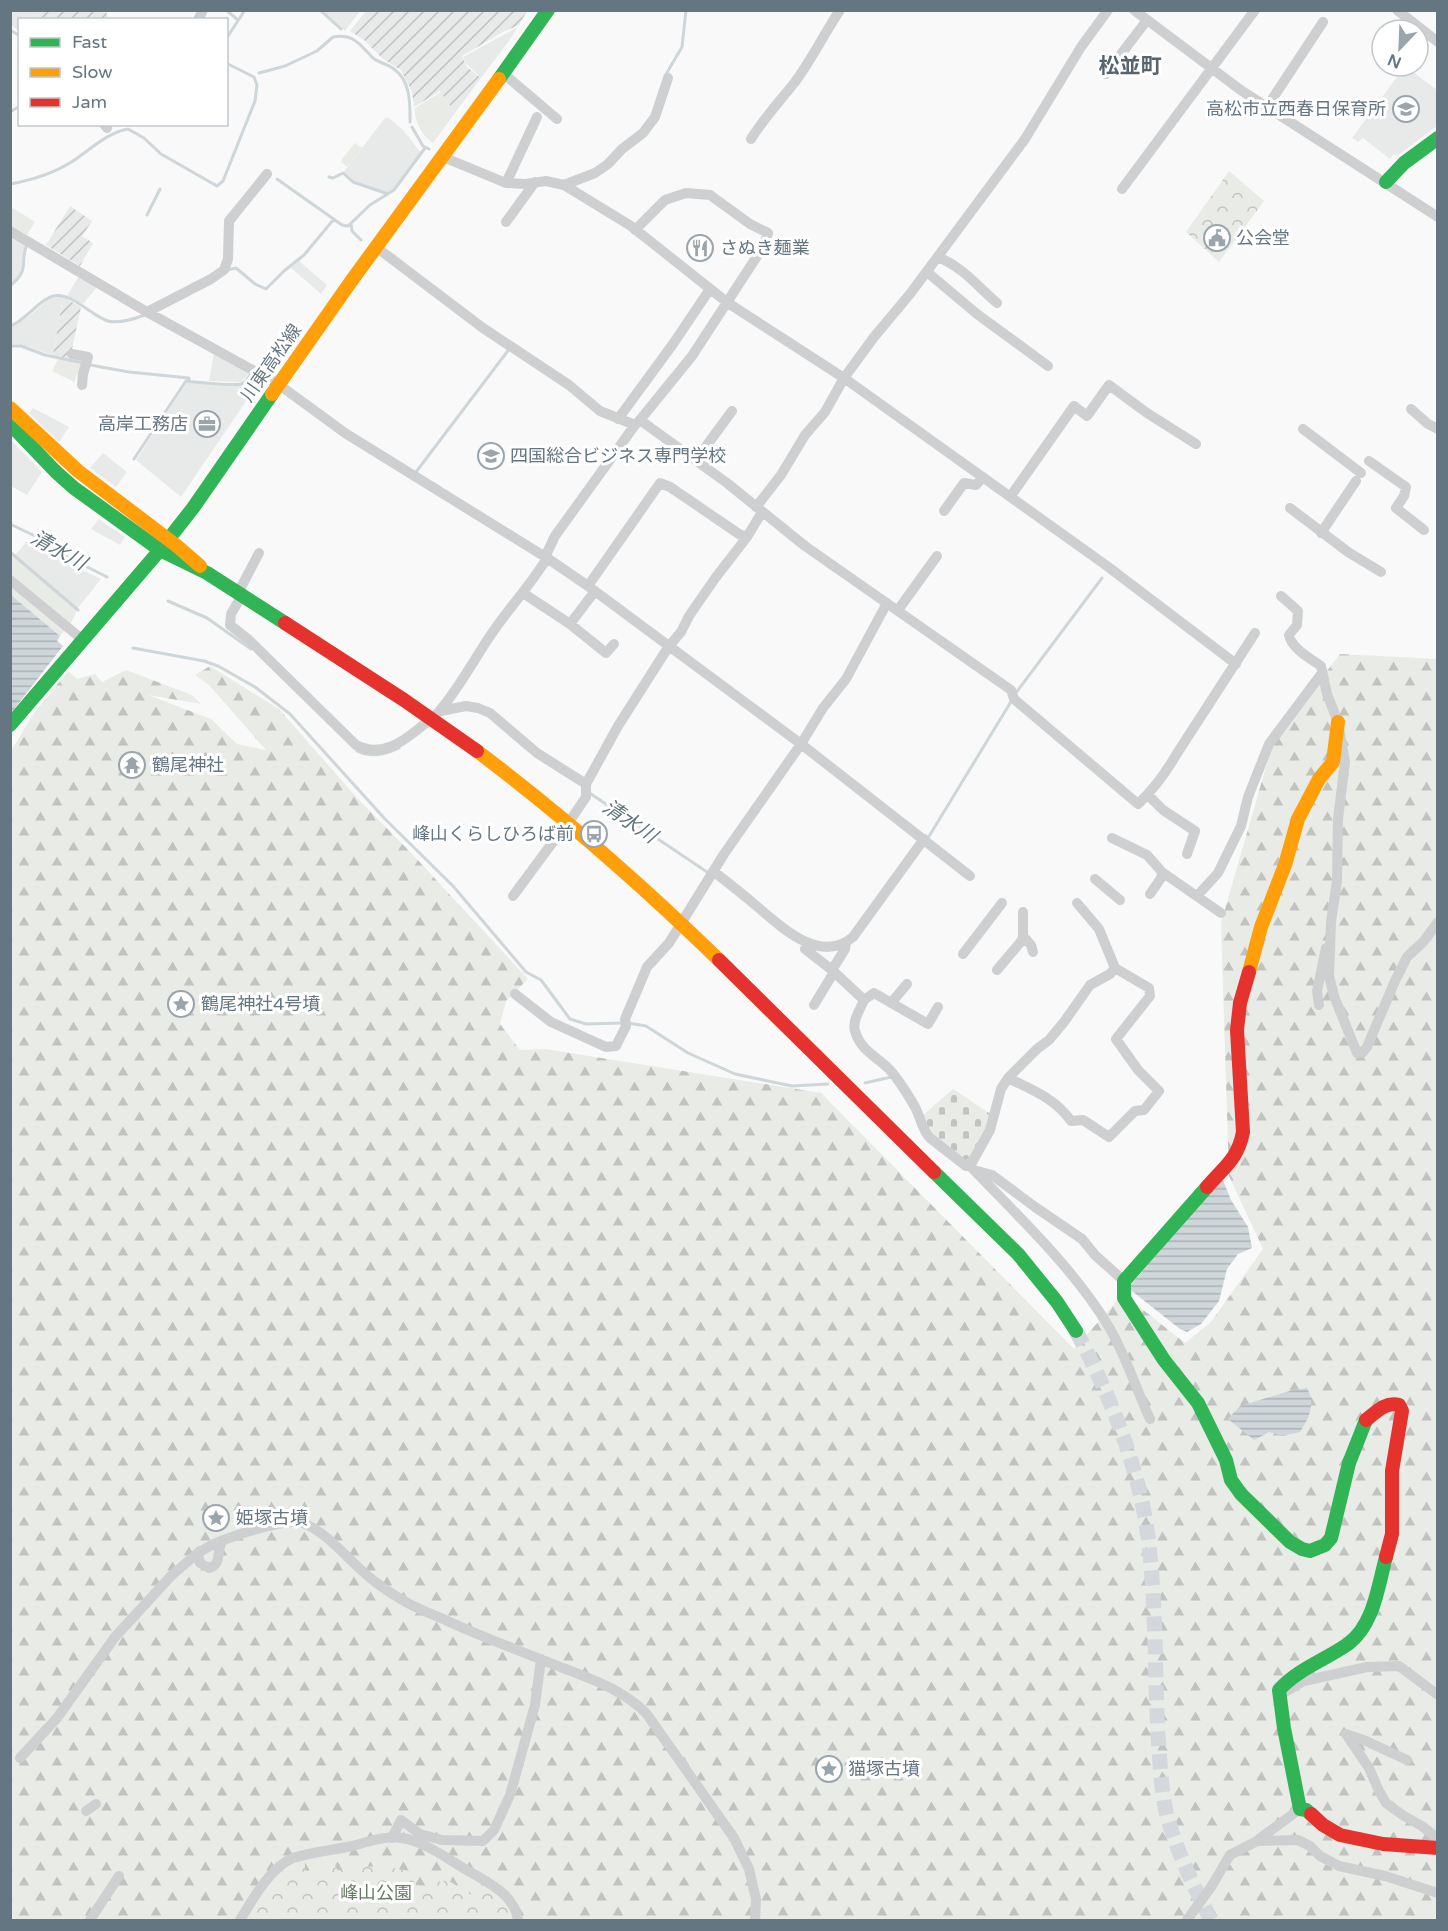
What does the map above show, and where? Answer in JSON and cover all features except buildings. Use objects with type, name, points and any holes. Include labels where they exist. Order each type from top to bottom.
[{"type":"street","name":"川東高松線","points":[[10,724],[160,550],[193,507],[278,384],[548,10]]},
{"type":"street","points":[[752,139],[762,121],[818,50],[824,34],[840,10]]},
{"type":"street","points":[[513,896],[569,822],[618,726],[669,646],[681,632],[689,616],[747,537],[759,509],[805,435],[825,412],[844,378],[874,337],[927,272],[1025,139],[1081,47],[1108,10]]},
{"type":"street","points":[[1134,10],[1211,69],[1437,217]]},
{"type":"street","points":[[1122,189],[1255,10]]},
{"type":"street","points":[[1397,10],[1437,42]]},
{"type":"street","points":[[1106,74],[1147,20]]},
{"type":"street","points":[[1268,107],[1323,22]]},
{"type":"street","points":[[504,74],[557,119]]},
{"type":"street","points":[[564,185],[595,173],[609,164],[622,149],[643,133],[655,117],[668,78]]},
{"type":"street","points":[[506,183],[537,117]]},
{"type":"street","points":[[1386,182],[1404,163],[1437,138]]},
{"type":"street","points":[[443,158],[506,183],[546,181],[564,185],[635,230],[728,303],[844,378],[1107,566],[1236,664]]},
{"type":"street","points":[[147,312],[224,270],[228,259],[229,221],[267,174]]},
{"type":"street","points":[[506,222],[535,182]]},
{"type":"street","points":[[260,553],[231,614],[230,625],[249,640],[356,745],[365,750],[394,746],[436,715],[491,635],[537,574],[555,536],[637,422],[692,356],[763,247],[768,233],[750,224],[710,195],[686,193],[665,200],[635,230]]},
{"type":"street","points":[[10,231],[147,312],[278,384],[345,433],[546,558],[801,744],[970,876]]},
{"type":"street","points":[[376,247],[483,328],[561,380],[600,411],[618,419],[637,422],[696,460],[805,546],[1011,690],[1014,699],[1138,804],[1166,774],[1255,633]]},
{"type":"street","points":[[938,257],[954,265],[971,278],[997,303]]},
{"type":"street","points":[[927,272],[977,314],[1048,366]]},
{"type":"street","points":[[618,419],[710,289]]},
{"type":"street","points":[[72,354],[88,357],[82,385]]},
{"type":"street","points":[[1010,497],[1074,406],[1087,416],[1109,385],[1196,444]]},
{"type":"street","points":[[10,408],[59,457],[103,492],[169,538],[207,573]]},
{"type":"street","points":[[1411,409],[1437,429]]},
{"type":"street","points":[[696,460],[732,411]]},
{"type":"street","points":[[10,424],[74,488],[160,550],[207,573],[436,715],[569,822],[643,886],[1018,1254],[1057,1302],[1076,1331]]},
{"type":"street","points":[[1303,429],[1324,439],[1358,477],[1321,533]]},
{"type":"street","points":[[1370,461],[1406,487],[1404,496],[1396,508],[1424,530]]},
{"type":"street","points":[[944,511],[964,483],[976,485],[982,477]]},
{"type":"street","points":[[570,624],[660,483],[670,487],[739,534],[747,537]]},
{"type":"street","points":[[1290,508],[1321,533],[1381,572]]},
{"type":"street","points":[[898,610],[937,556]]},
{"type":"street","points":[[10,580],[83,640]]},
{"type":"street","points":[[523,593],[570,624],[606,654],[614,644]]},
{"type":"street","points":[[1281,596],[1298,610],[1297,625],[1289,635],[1289,640],[1321,666],[1327,694],[1338,722],[1345,762],[1338,819],[1337,880],[1331,924],[1317,991],[1319,1005]]},
{"type":"street","points":[[515,994],[551,1022],[606,1047],[616,1046],[626,1026],[625,1019],[647,967],[669,943],[711,875],[823,708],[846,679],[887,603]]},
{"type":"street","points":[[1197,896],[1218,873],[1238,834],[1248,796],[1269,744],[1323,673]]},
{"type":"street","points":[[436,715],[466,706],[490,713],[537,753],[585,789]]},
{"type":"street","points":[[1300,1809],[1279,1690],[1288,1680],[1349,1643],[1359,1633],[1369,1617],[1392,1534],[1392,1471],[1402,1411],[1399,1405],[1392,1403],[1366,1420],[1350,1463],[1331,1538],[1326,1545],[1310,1551],[1302,1549],[1275,1529],[1241,1494],[1231,1480],[1226,1460],[1198,1403],[1164,1360],[1124,1298],[1124,1281],[1215,1178],[1232,1163],[1240,1149],[1243,1132],[1237,1030],[1240,1004],[1261,927],[1285,865],[1298,819],[1320,779],[1333,762],[1338,722]]},
{"type":"street","points":[[1148,795],[1162,810],[1195,831],[1187,854]]},
{"type":"street","points":[[1112,838],[1147,855],[1162,872],[1221,913]]},
{"type":"street","points":[[814,1005],[845,945],[924,839]]},
{"type":"street","points":[[1150,894],[1161,878],[1162,872]]},
{"type":"street","points":[[711,875],[806,945],[864,1000]]},
{"type":"street","points":[[1095,879],[1120,900]]},
{"type":"street","points":[[963,954],[1002,903]]},
{"type":"street","points":[[1008,1078],[1062,1108],[1071,1121],[1083,1120],[1109,1137],[1135,1111],[1144,1110],[1159,1091],[1138,1070],[1116,1039],[1150,996],[1149,988],[1115,968],[1099,929],[1077,903]]},
{"type":"street","points":[[997,970],[1023,939],[1023,912]]},
{"type":"street","points":[[1331,924],[1329,976],[1334,996],[1357,1053],[1362,1053],[1367,1047],[1407,957],[1423,942],[1437,922]]},
{"type":"street","points":[[1023,936],[1031,945],[1033,952]]},
{"type":"street","points":[[806,945],[827,947],[845,945]]},
{"type":"street","points":[[972,1168],[990,1130],[1001,1089],[1008,1078],[1065,1022],[1078,999],[1090,985],[1110,974],[1115,968]]},
{"type":"street","points":[[891,1003],[906,984]]},
{"type":"street","points":[[938,1007],[928,1024],[874,993],[864,1000],[854,1027],[865,1050],[890,1070],[915,1107],[925,1133],[930,1138],[966,1166],[992,1174],[1035,1208],[1082,1239],[1095,1256],[1124,1281]]},
{"type":"street","points":[[972,1168],[1021,1218],[1080,1285],[1109,1327],[1150,1419]]},
{"type":"street","points":[[20,1758],[57,1718],[115,1637],[171,1576],[200,1551],[251,1530],[280,1523],[299,1522],[316,1530],[373,1580],[406,1602],[632,1699],[646,1713],[734,1838],[749,1869],[756,1899],[755,1920]]},
{"type":"street","points":[[200,1551],[198,1555],[200,1563],[208,1568],[214,1566],[217,1563],[218,1550],[222,1542]]},
{"type":"street","points":[[392,1838],[401,1820],[420,1834],[442,1840],[483,1841],[494,1830],[510,1795],[535,1705],[542,1659]]},
{"type":"street","points":[[1279,1695],[1304,1681],[1367,1667],[1398,1666],[1437,1695]]},
{"type":"street","points":[[1407,1760],[1346,1734],[1359,1751],[1386,1803],[1422,1826],[1437,1839]]},
{"type":"street","points":[[86,1811],[96,1804]]},
{"type":"street","points":[[1187,1920],[1211,1887],[1230,1855],[1257,1841],[1300,1809],[1306,1810],[1323,1825],[1340,1835],[1383,1844],[1437,1848]]},
{"type":"street","points":[[240,1920],[266,1882],[278,1868],[292,1859],[392,1838],[421,1844],[495,1887],[510,1900],[518,1920]]},
{"type":"street","points":[[1257,1841],[1298,1840],[1339,1866],[1385,1876],[1437,1893]]},
{"type":"street","points":[[90,1920],[118,1876]]},
{"type":"shaded area","points":[[10,11],[41,11],[34,18],[18,18],[18,30],[11,25]]},
{"type":"shaded area","points":[[41,11],[106,11],[108,18],[34,18]]},
{"type":"shaded area","points":[[321,11],[360,11],[345,31]]},
{"type":"shaded area","points":[[366,11],[527,11],[519,25],[462,56],[467,67],[481,78],[455,113],[440,91],[414,107],[412,92],[401,70],[383,59],[364,40],[350,31]]},
{"type":"shaded area","points":[[518,27],[481,78],[466,63],[463,57]]},
{"type":"shaded area","name":"高松市立西春日保育所","points":[[1396,78],[1421,78],[1437,90],[1437,126],[1397,156],[1394,154],[1390,159],[1363,138],[1358,142],[1352,138]]},
{"type":"shaded area","points":[[385,118],[389,118],[403,130],[421,153],[398,185],[388,193],[354,181],[343,173]]},
{"type":"shaded area","points":[[70,206],[92,221],[82,236],[93,243],[80,266],[46,245]]},
{"type":"shaded area","points":[[11,235],[27,244],[23,271],[11,285]]},
{"type":"shaded area","points":[[299,261],[327,285],[321,294],[291,268]]},
{"type":"shaded area","points":[[79,276],[97,287],[83,304],[67,296]]},
{"type":"shaded area","points":[[63,297],[53,355],[22,345],[11,344],[10,327],[28,317],[50,298]]},
{"type":"shaded area","points":[[63,297],[81,307],[70,359],[53,355]]},
{"type":"shaded area","points":[[214,353],[249,373],[241,382],[209,381]]},
{"type":"shaded area","name":"高岸工務店","points":[[252,374],[261,379],[181,497],[136,460],[188,381],[203,384],[240,385]]},
{"type":"shaded area","points":[[33,408],[69,427],[59,442],[29,413]]},
{"type":"shaded area","points":[[10,439],[42,472],[27,495],[11,486]]},
{"type":"shaded area","points":[[103,453],[127,472],[116,487],[90,468]]},
{"type":"shaded area","points":[[99,519],[125,537],[120,545],[91,529]]},
{"type":"shaded area","points":[[28,540],[53,556],[101,579],[77,609],[15,555]]},
{"type":"shaded area","points":[[11,595],[60,636],[57,641],[63,646],[11,713]]},
{"type":"shaded area","points":[[1222,1178],[1231,1200],[1248,1227],[1252,1248],[1238,1254],[1227,1269],[1219,1301],[1201,1324],[1187,1332],[1128,1288]]},
{"type":"shaded area","points":[[1307,1388],[1311,1405],[1300,1432],[1283,1436],[1269,1432],[1254,1440],[1228,1419],[1240,1406]]},
{"type":"green space","points":[[441,92],[455,113],[433,143],[420,128],[415,108]]},
{"type":"green space","points":[[355,143],[362,148],[347,167],[341,162],[342,159]]},
{"type":"green space","points":[[1229,171],[1264,201],[1219,262],[1186,232]]},
{"type":"green space","points":[[13,208],[35,222],[27,235],[11,226],[10,213]]},
{"type":"green space","points":[[58,359],[82,364],[74,382],[52,371]]},
{"type":"green space","points":[[10,553],[77,610],[72,621],[60,636],[11,595]]},
{"type":"green space","points":[[1340,654],[1437,659],[1437,1920],[11,1920],[10,753],[32,716],[68,671],[77,679],[95,674],[102,682],[126,670],[192,695],[201,704],[148,695],[211,719],[237,744],[266,750],[209,685],[195,675],[210,666],[279,709],[359,800],[528,979],[506,1001],[500,1024],[520,1050],[545,1049],[821,1093],[1074,1349],[1123,1294],[1185,1343],[1211,1322],[1263,1249],[1229,1176],[1221,923],[1274,739]]},
{"type":"green space","points":[[953,1089],[992,1115],[971,1157],[965,1161],[938,1142],[921,1117]]},
{"type":"green space","name":"峰山公園","points":[[317,1856],[316,1860],[305,1862],[305,1870],[302,1873],[307,1880],[322,1870],[336,1866],[338,1871],[375,1867],[401,1870],[411,1872],[410,1879],[430,1893],[439,1881],[442,1883],[446,1879],[473,1896],[482,1886],[490,1888],[509,1905],[513,1920],[245,1920],[266,1888],[279,1874],[297,1862]]},
{"type":"waterway","points":[[226,10],[238,20]]},
{"type":"waterway","points":[[228,36],[245,10]]},
{"type":"waterway","points":[[320,10],[341,29]]},
{"type":"waterway","points":[[665,76],[682,47],[686,10]]},
{"type":"waterway","points":[[10,30],[18,35]]},
{"type":"waterway","points":[[259,73],[285,66],[317,51],[333,37],[351,38],[375,60],[392,67],[400,74],[407,86],[410,122]]},
{"type":"waterway","points":[[10,184],[53,172],[107,137],[128,129],[144,138],[161,154],[217,186],[223,181],[255,101],[257,85],[254,77],[228,64]]},
{"type":"waterway","points":[[10,112],[18,107]]},
{"type":"waterway","points":[[412,127],[423,146],[429,149]]},
{"type":"waterway","points":[[277,179],[342,225],[348,226],[370,205],[394,190],[425,148]]},
{"type":"waterway","points":[[329,177],[333,178],[343,173],[353,182],[388,194]]},
{"type":"waterway","points":[[147,215],[160,189]]},
{"type":"waterway","points":[[227,270],[236,268],[255,284],[266,289],[304,255],[334,219]]},
{"type":"waterway","points":[[351,224],[352,231],[361,240]]},
{"type":"waterway","points":[[10,286],[22,271],[27,244]]},
{"type":"waterway","points":[[10,326],[53,296],[67,297],[101,318],[112,322],[145,315]]},
{"type":"waterway","points":[[10,346],[21,346],[45,355],[83,363]]},
{"type":"waterway","points":[[416,472],[510,348]]},
{"type":"waterway","points":[[90,365],[129,372],[189,378],[189,381]]},
{"type":"waterway","points":[[134,459],[186,381],[241,384],[251,373]]},
{"type":"waterway","name":"清水川","points":[[10,524],[107,577]]},
{"type":"waterway","points":[[10,552],[78,610]]},
{"type":"waterway","points":[[1015,694],[1102,578]]},
{"type":"waterway","name":"清水川","points":[[168,601],[207,618],[251,649]]},
{"type":"waterway","points":[[133,648],[204,661],[218,666],[255,687],[290,714],[385,819],[453,886],[526,972],[541,980],[570,1019],[586,1024],[621,1023]]},
{"type":"waterway","points":[[928,838],[1012,700]]},
{"type":"waterway","name":"清水川","points":[[357,751],[378,755],[399,748]]},
{"type":"waterway","name":"清水川","points":[[588,792],[710,874]]},
{"type":"waterway","points":[[628,1023],[646,1026],[688,1053],[735,1074],[792,1086],[828,1084]]},
{"type":"waterway","points":[[865,1083],[891,1077]]},
{"type":"tunnel","points":[[1076,1331],[1118,1421],[1140,1493],[1152,1571],[1158,1735],[1165,1806],[1181,1856],[1211,1920]]},
{"type":"traffic: fast","points":[[499,79],[548,10]]},
{"type":"traffic: fast","points":[[1386,182],[1404,163],[1438,138]]},
{"type":"traffic: fast","points":[[10,725],[160,550],[193,508],[272,394]]},
{"type":"traffic: fast","points":[[10,424],[74,488],[160,550],[207,573],[285,623]]},
{"type":"traffic: fast","points":[[934,1172],[1018,1254],[1057,1302],[1076,1331]]},
{"type":"traffic: fast","points":[[1207,1187],[1124,1281],[1124,1298],[1164,1360],[1198,1403],[1226,1460],[1231,1480],[1241,1494],[1290,1542],[1310,1551],[1325,1545],[1331,1538],[1349,1463],[1366,1420]]},
{"type":"traffic: fast","points":[[1311,1814],[1300,1809],[1279,1690],[1295,1676],[1339,1650],[1357,1636],[1374,1604],[1386,1557]]},
{"type":"traffic: slow","points":[[272,394],[499,79]]},
{"type":"traffic: slow","points":[[10,408],[78,471],[200,566]]},
{"type":"traffic: slow","points":[[1249,972],[1261,927],[1285,865],[1298,819],[1319,779],[1333,762],[1338,722]]},
{"type":"traffic: slow","points":[[477,751],[601,851],[719,960]]},
{"type":"traffic: jam","points":[[285,623],[404,700],[477,751]]},
{"type":"traffic: jam","points":[[719,960],[934,1172]]},
{"type":"traffic: jam","points":[[1207,1187],[1234,1156],[1243,1132],[1237,1030],[1240,1003],[1249,972]]},
{"type":"traffic: jam","points":[[1366,1420],[1381,1408],[1390,1405],[1399,1405],[1402,1411],[1392,1471],[1392,1534],[1386,1557]]},
{"type":"traffic: jam","points":[[1311,1814],[1323,1825],[1340,1835],[1383,1844],[1438,1848]]},
{"type":"place","name":"高松市立西春日保育所","points":[[1406,109]]},
{"type":"place","name":"公会堂","points":[[1217,238]]},
{"type":"place","name":"さぬき麺業","points":[[700,248]]},
{"type":"place","name":"高岸工務店","points":[[207,424]]},
{"type":"place","name":"四国総合ビジネス専門学校","points":[[491,456]]},
{"type":"place","name":"鶴尾神社","points":[[132,765]]},
{"type":"place","name":"峰山くらしひろば前","points":[[594,834]]},
{"type":"place","name":"鶴尾神社4号墳","points":[[181,1004]]},
{"type":"place","name":"姫塚古墳","points":[[216,1518]]},
{"type":"place","name":"猫塚古墳","points":[[829,1769]]},
{"type":"district","name":"松並町","points":[[1130,66]]}]
